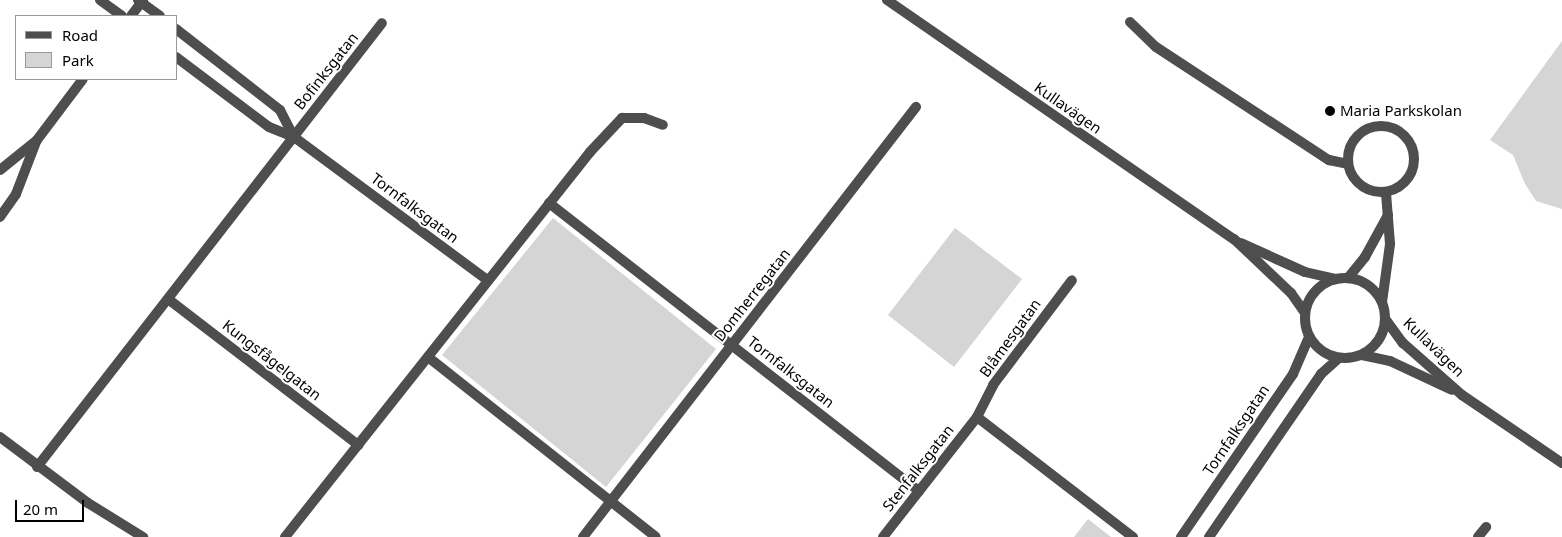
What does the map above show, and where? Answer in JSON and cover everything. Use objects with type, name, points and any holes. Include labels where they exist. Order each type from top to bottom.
[{"type":"street","points":[[100,0],[121,15]]},
{"type":"street","name":"Kullavägen","points":[[887,0],[1234,239],[1291,293],[1305,313]]},
{"type":"street","points":[[132,15],[141,1],[159,15]]},
{"type":"street","points":[[1130,22],[1156,47],[1312,150],[1329,160],[1348,164]]},
{"type":"street","name":"Bofinksgatan","points":[[294,137],[382,23]]},
{"type":"street","name":"Tornfalksgatan","points":[[178,31],[280,110],[294,137]]},
{"type":"street","name":"Tornfalksgatan","points":[[178,59],[269,127],[294,137],[487,280]]},
{"type":"street","points":[[0,170],[37,140],[82,80]]},
{"type":"street","name":"Domherregatan","points":[[583,537],[916,107]]},
{"type":"street","points":[[285,537],[590,152],[622,118],[644,118],[662,125]]},
{"type":"street","points":[[1372,127],[1389,128],[1405,136],[1412,146],[1413,170],[1407,181],[1397,189],[1386,192],[1372,192],[1361,186],[1352,176],[1348,164],[1348,152],[1353,141],[1361,132],[1372,127]]},
{"type":"street","points":[[38,466],[294,137]]},
{"type":"street","points":[[0,217],[16,194],[37,140]]},
{"type":"street","points":[[1382,302],[1390,244],[1386,192]]},
{"type":"street","name":"Tornfalksgatan","points":[[549,203],[919,491]]},
{"type":"street","points":[[1348,278],[1365,257],[1389,214]]},
{"type":"street","name":"Kullavägen","points":[[1234,239],[1305,272],[1336,279],[1348,278],[1369,285],[1382,302],[1386,320],[1403,343],[1462,395],[1562,463]]},
{"type":"street","name":"Kullavägen","points":[[1310,337],[1305,325],[1305,313],[1310,297],[1316,291],[1336,279]]},
{"type":"street","name":"Blåmesgatan","points":[[978,417],[993,385],[1072,280]]},
{"type":"street","name":"Kungsfågelgatan","points":[[168,299],[358,445]]},
{"type":"street","name":"Kullavägen","points":[[1362,355],[1379,341],[1386,320]]},
{"type":"street","points":[[1209,537],[1321,374],[1339,358],[1322,351],[1310,337]]},
{"type":"street","name":"Tornfalksgatan","points":[[1181,537],[1293,374],[1310,337]]},
{"type":"street","name":"Kullavägen","points":[[1339,358],[1362,355],[1390,361],[1462,395]]},
{"type":"street","points":[[428,356],[656,537]]},
{"type":"street","points":[[978,417],[1133,537]]},
{"type":"street","name":"Stenfalksgatan","points":[[883,537],[978,417]]},
{"type":"street","points":[[0,437],[88,503],[143,537]]},
{"type":"street","points":[[1478,537],[1486,528]]},
{"type":"green space","points":[[1562,41],[1562,209],[1536,201],[1525,184],[1513,155],[1490,140]]},
{"type":"green space","points":[[553,218],[716,349],[606,487],[442,355]]},
{"type":"green space","points":[[955,228],[1022,279],[954,367],[888,315]]},
{"type":"green space","points":[[1088,519],[1111,537],[1074,537]]},
{"type":"place","name":"Maria Parkskolan","points":[[1330,111]]}]
